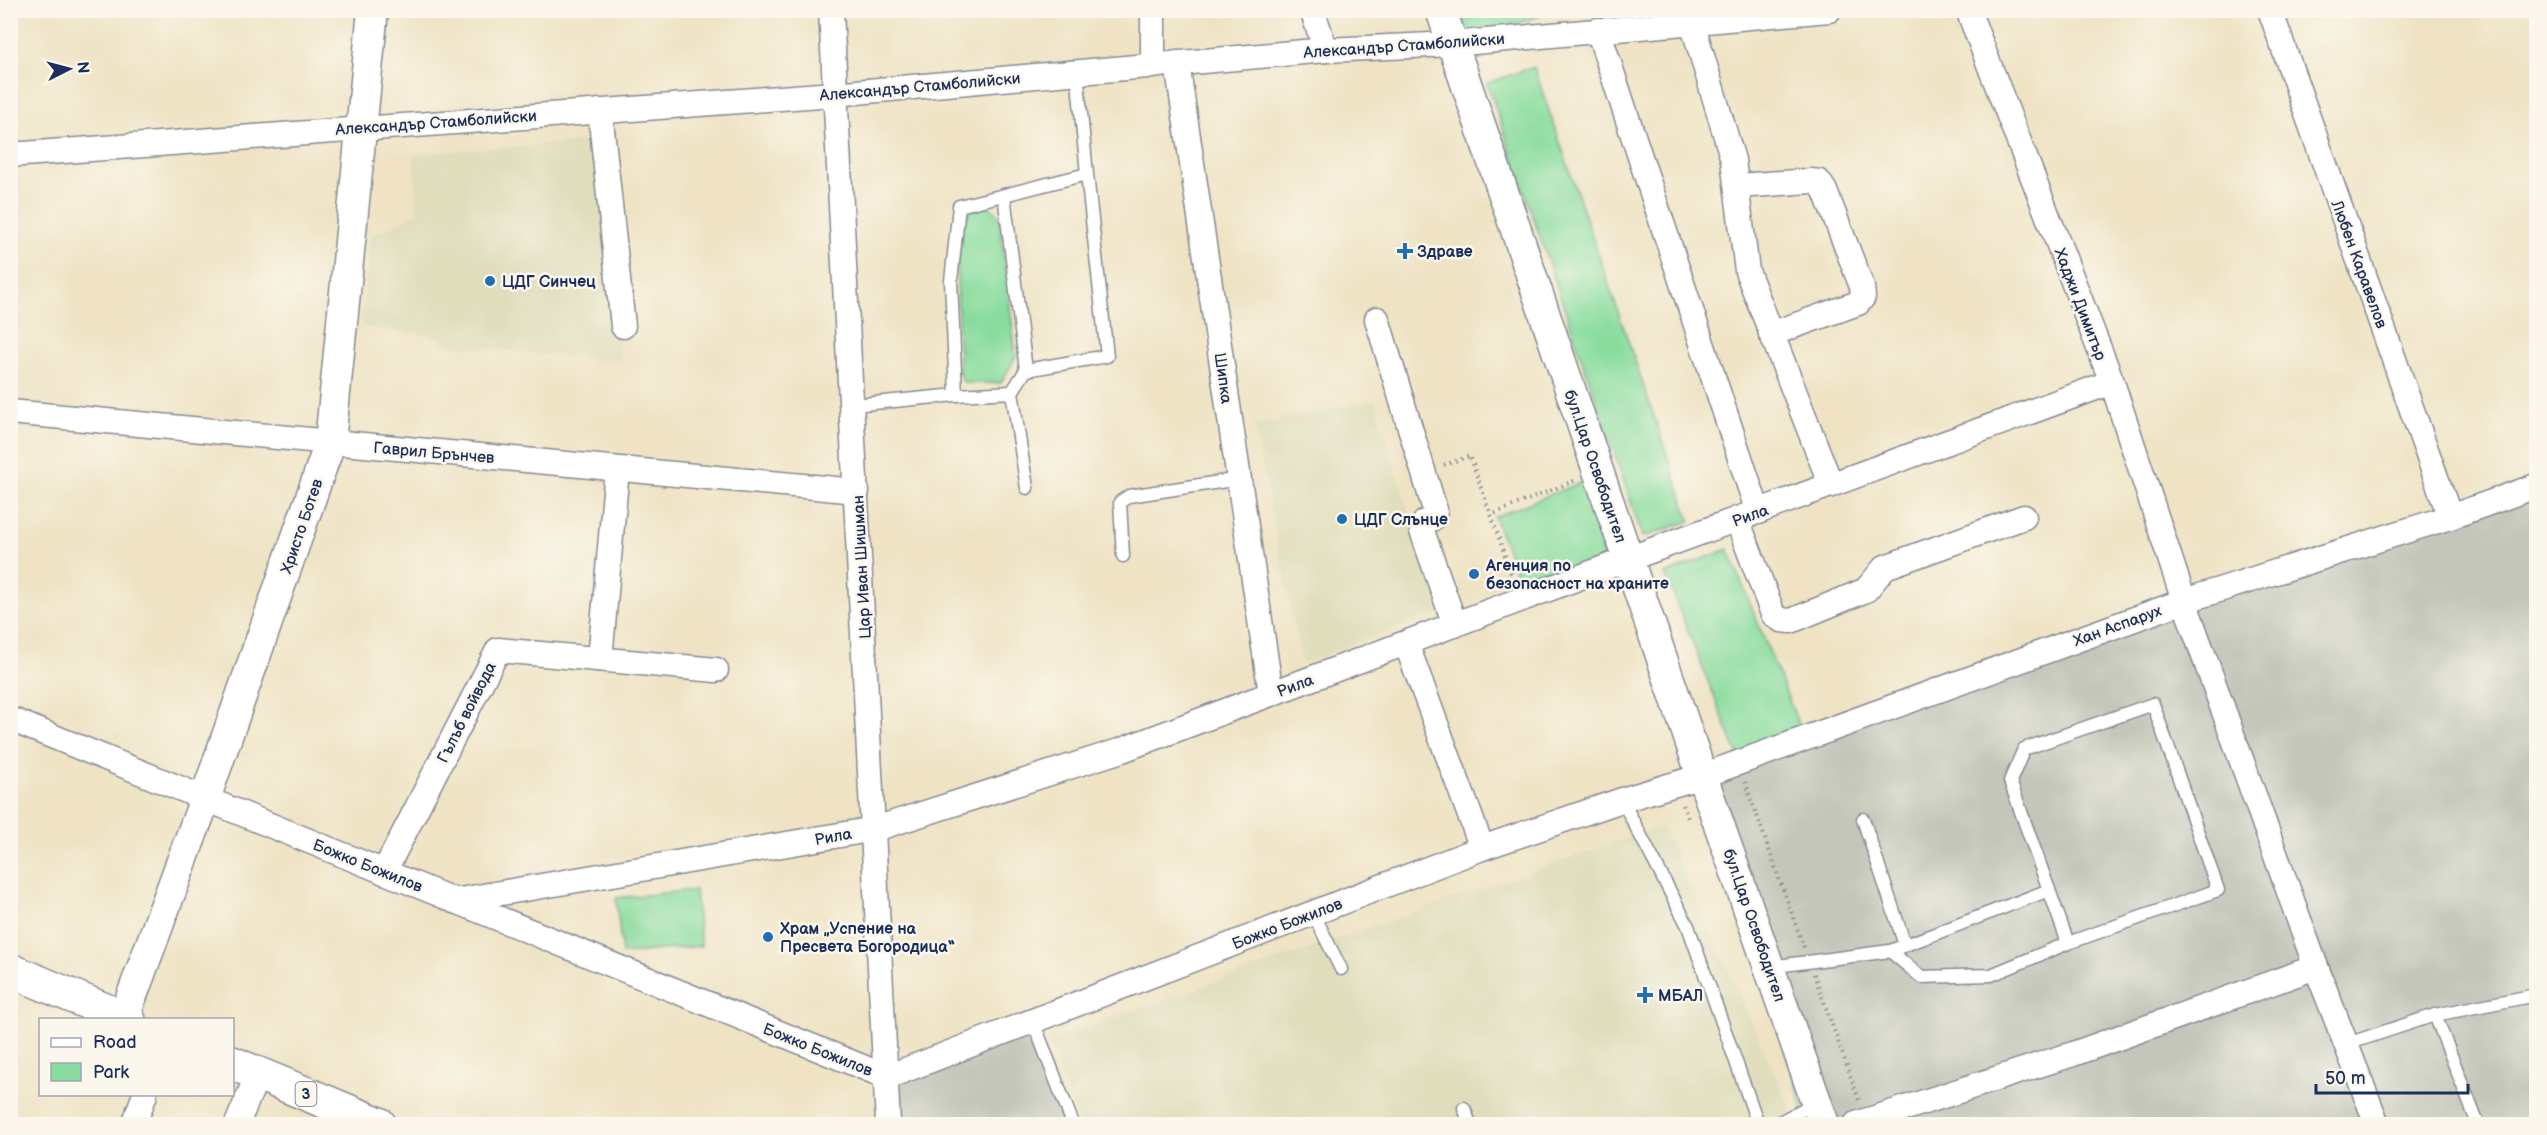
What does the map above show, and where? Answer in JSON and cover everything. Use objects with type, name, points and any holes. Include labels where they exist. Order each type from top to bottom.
[{"type":"main road","points":[[10,970],[127,1018]]},
{"type":"main road","name":"3","points":[[245,1068],[379,1125]]},
{"type":"street","name":"Христо Ботев","points":[[127,1018],[330,443],[373,10]]},
{"type":"street","name":"Цар Иван Шишман","points":[[831,10],[875,829],[888,1125]]},
{"type":"street","points":[[1153,10],[1153,66]]},
{"type":"street","points":[[1312,10],[1326,50]]},
{"type":"street","name":"бул.Цар Освободител","points":[[1441,10],[1702,776],[1820,1113]]},
{"type":"street","name":"Александър Стамболийски","points":[[10,155],[834,94],[1326,50],[1452,44],[1829,10]]},
{"type":"street","name":"Хаджи Димитър","points":[[1968,10],[2112,382],[2184,601],[2316,967],[2377,1125]]},
{"type":"street","name":"Любен Каравелов","points":[[2270,10],[2450,517]]},
{"type":"street","points":[[1692,22],[1734,160],[1746,271],[1831,485]]},
{"type":"street","points":[[1598,30],[1748,516],[1773,614],[1782,620],[1791,621],[1866,590],[1885,567],[2024,517]]},
{"type":"street","name":"Шипка","points":[[1177,63],[1271,694]]},
{"type":"street","points":[[600,111],[623,326]]},
{"type":"street","points":[[1737,186],[1820,182],[1862,287],[1863,297],[1858,303],[1771,334]]},
{"type":"street","points":[[1377,319],[1435,510],[1433,518],[1425,522],[1422,531],[1455,625]]},
{"type":"street","name":"Рила","points":[[454,901],[875,829],[1122,750],[1628,559],[2112,382]]},
{"type":"street","name":"Гаврил Брънчев","points":[[10,412],[857,491]]},
{"type":"street","points":[[600,659],[617,469]]},
{"type":"street","name":"Хан Аспарух","points":[[1702,776],[2184,601],[2450,517],[2536,486]]},
{"type":"street","points":[[1406,643],[1482,848]]},
{"type":"street","name":"Гълъб войвода","points":[[384,872],[498,650],[716,670]]},
{"type":"street","name":"Божко Божилов","points":[[10,719],[887,1077],[1482,848],[1622,800],[1702,776]]},
{"type":"street","points":[[1856,1125],[2073,1054],[2316,967]]},
{"type":"street","points":[[237,1125],[245,1068]]},
{"type":"street","points":[[134,1125],[145,1096]]},
{"type":"lane","points":[[1026,370],[1107,356],[1077,72]]},
{"type":"lane","points":[[956,395],[951,281],[959,206],[1087,174]]},
{"type":"lane","points":[[1004,195],[1026,370],[1012,392],[1027,488]]},
{"type":"lane","points":[[853,405],[1012,392]]},
{"type":"lane","points":[[1123,556],[1120,502],[1129,496],[1239,479]]},
{"type":"lane","points":[[1890,951],[1921,977],[1991,975],[2068,943],[2218,890],[2153,704],[2024,749],[2010,781],[2068,943]]},
{"type":"lane","points":[[1622,800],[1688,926],[1758,1125]]},
{"type":"lane","points":[[1863,819],[1905,945]]},
{"type":"lane","points":[[1769,967],[1890,951],[2049,890]]},
{"type":"lane","points":[[1313,913],[1341,969]]},
{"type":"lane","points":[[2347,1044],[2435,1015],[2536,995]]},
{"type":"lane","points":[[2435,1015],[2478,1125]]},
{"type":"lane","points":[[1034,1021],[1073,1125]]},
{"type":"lane","points":[[1464,1107],[1470,1125]]},
{"type":"lane","points":[[1776,1125],[1820,1113]]},
{"type":"path","points":[[1423,471],[1470,456],[1521,600]]},
{"type":"path","points":[[1491,515],[1598,471]]},
{"type":"shaded area","points":[[129,10],[261,10],[261,11],[129,18]]},
{"type":"shaded area","name":"ЦДГ Синчец","points":[[601,140],[621,362],[454,346],[429,335],[361,327],[371,235],[417,214],[414,154]]},
{"type":"shaded area","name":"ЦДГ Слънце","points":[[1375,400],[1439,612],[1302,664],[1254,425]]},
{"type":"shaded area","points":[[2536,486],[2536,1124],[1806,1124],[1702,776]]},
{"type":"shaded area","points":[[1662,826],[1798,1124],[1078,1124],[1049,1040]]},
{"type":"shaded area","points":[[1033,1021],[1070,1124],[888,1124],[887,1077]]},
{"type":"green space","points":[[1459,11],[1541,11],[1542,15],[1469,40]]},
{"type":"green space","points":[[1534,67],[1690,521],[1643,537],[1487,83]]},
{"type":"green space","points":[[989,206],[999,215],[1016,356],[1001,383],[964,383],[959,372],[957,271],[962,224],[970,210]]},
{"type":"green space","points":[[1605,473],[1634,547],[1523,590],[1494,517]]},
{"type":"green space","points":[[1728,549],[1801,730],[1738,756],[1665,574]]},
{"type":"green space","points":[[695,890],[701,946],[622,954],[616,898]]},
{"type":"place","name":"Здраве","points":[[1405,251]]},
{"type":"place","name":"ЦДГ Синчец","points":[[490,281]]},
{"type":"place","name":"ЦДГ Слънце","points":[[1342,519]]},
{"type":"place","name":"Агенция по безопасност на храните","points":[[1474,574]]},
{"type":"place","name":"Храм „Успение на Пресвета Богородица“","points":[[768,937]]},
{"type":"place","name":"МБАЛ","points":[[1645,995]]}]
